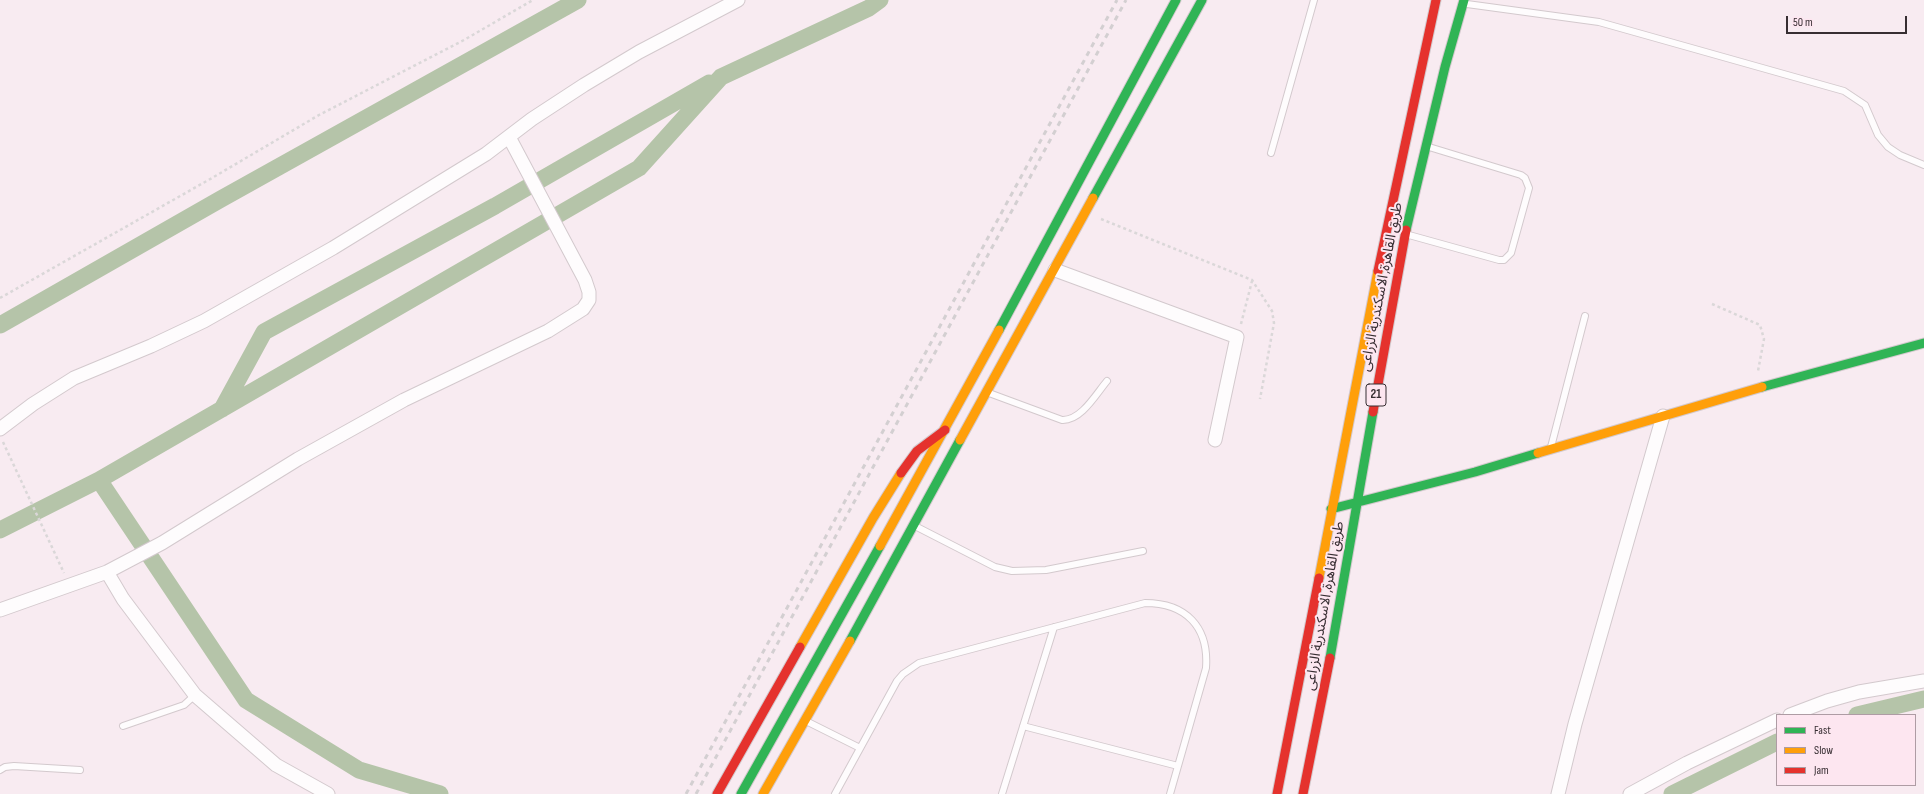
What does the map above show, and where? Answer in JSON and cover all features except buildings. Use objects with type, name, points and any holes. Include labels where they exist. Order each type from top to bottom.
[{"type":"main road","points":[[742,794],[945,430],[1176,0]]},
{"type":"main road","points":[[763,794],[806,721],[1202,0]]},
{"type":"main road","name":"طريق القاهرة, الاسكندرية الزراعى","points":[[1277,794],[1395,180],[1436,0]]},
{"type":"main road","name":"طريق القاهرة, الاسكندرية الزراعى","points":[[1303,794],[1331,654],[1391,305],[1405,234],[1463,2]]},
{"type":"main road","points":[[1331,509],[1475,472],[1755,389],[1924,343]]},
{"type":"main road","points":[[717,794],[873,518],[910,459],[926,443],[945,430]]},
{"type":"street","points":[[0,429],[33,404],[74,378],[151,346],[204,321],[285,275],[486,154],[532,119],[608,70],[738,0]]},
{"type":"street","points":[[0,610],[107,572],[162,543],[298,459],[404,400],[548,331],[584,309],[589,300],[589,292],[585,280],[520,161],[509,137]]},
{"type":"street","points":[[1054,270],[1237,337],[1215,440]]},
{"type":"street","points":[[1558,794],[1575,724],[1663,416]]},
{"type":"street","points":[[107,572],[123,599],[195,695],[276,765],[328,794]]},
{"type":"street","points":[[1793,714],[1827,701],[1859,692],[1924,681]]},
{"type":"street","points":[[1630,794],[1687,763],[1776,720]]},
{"type":"lane","points":[[1271,153],[1314,0]]},
{"type":"lane","points":[[1463,2],[1599,22],[1844,91],[1856,97],[1865,105],[1878,135],[1888,147],[1900,155],[1924,165]]},
{"type":"lane","points":[[1405,234],[1499,260],[1504,260],[1511,253],[1529,188],[1525,178],[1521,175],[1426,146]]},
{"type":"lane","points":[[1550,449],[1585,316]]},
{"type":"lane","points":[[987,392],[1062,420],[1067,420],[1079,414],[1107,381]]},
{"type":"lane","points":[[913,526],[995,567],[1012,570],[1046,570],[1143,551]]},
{"type":"lane","points":[[835,794],[897,681],[919,663],[1145,603],[1160,603],[1174,607],[1187,615],[1197,626],[1204,639],[1207,654],[1206,668],[1170,794]]},
{"type":"lane","points":[[1002,794],[1054,627]]},
{"type":"lane","points":[[123,726],[184,705],[195,695]]},
{"type":"lane","points":[[806,721],[860,748]]},
{"type":"lane","points":[[1023,726],[1178,766]]},
{"type":"lane","points":[[0,770],[5,767],[14,766],[80,770]]},
{"type":"path","points":[[0,298],[212,178],[319,115],[464,40],[533,0]]},
{"type":"path","points":[[1086,213],[1252,280],[1272,311],[1274,323],[1260,399]]},
{"type":"path","points":[[1237,337],[1252,280]]},
{"type":"path","points":[[1712,304],[1760,325],[1764,339],[1755,389]]},
{"type":"path","points":[[0,436],[70,586]]},
{"type":"waterway","points":[[0,325],[221,199],[578,0]]},
{"type":"waterway","points":[[0,530],[99,480],[639,168],[721,77],[869,8],[880,0]]},
{"type":"waterway","points":[[222,409],[264,332],[495,206],[709,83]]},
{"type":"waterway","points":[[99,480],[246,700],[359,770],[440,794]]},
{"type":"waterway","points":[[1861,714],[1924,699]]},
{"type":"waterway","points":[[1672,794],[1776,742]]},
{"type":"railway","points":[[686,794],[1117,0]]},
{"type":"railway","points":[[696,794],[1126,0]]},
{"type":"traffic: fast","points":[[999,330],[1176,0]]},
{"type":"traffic: fast","points":[[1093,198],[1202,0]]},
{"type":"traffic: fast","points":[[1406,230],[1445,67],[1464,0]]},
{"type":"traffic: fast","points":[[1762,387],[1924,343]]},
{"type":"traffic: fast","points":[[1330,658],[1373,412]]},
{"type":"traffic: fast","points":[[850,641],[960,440]]},
{"type":"traffic: fast","points":[[1331,509],[1475,472],[1538,453]]},
{"type":"traffic: fast","points":[[741,794],[880,546]]},
{"type":"traffic: slow","points":[[960,440],[1093,198]]},
{"type":"traffic: slow","points":[[1319,578],[1378,271]]},
{"type":"traffic: slow","points":[[880,546],[999,330]]},
{"type":"traffic: slow","points":[[1538,453],[1762,387]]},
{"type":"traffic: slow","points":[[800,647],[873,518],[901,473]]},
{"type":"traffic: slow","points":[[763,794],[850,641]]},
{"type":"traffic: jam","points":[[1378,271],[1436,0]]},
{"type":"traffic: jam","points":[[1373,412],[1406,230]]},
{"type":"traffic: jam","points":[[901,473],[917,451],[945,430]]},
{"type":"traffic: jam","points":[[1277,794],[1319,578]]},
{"type":"traffic: jam","points":[[717,794],[800,647]]},
{"type":"traffic: jam","points":[[1303,794],[1330,658]]}]
